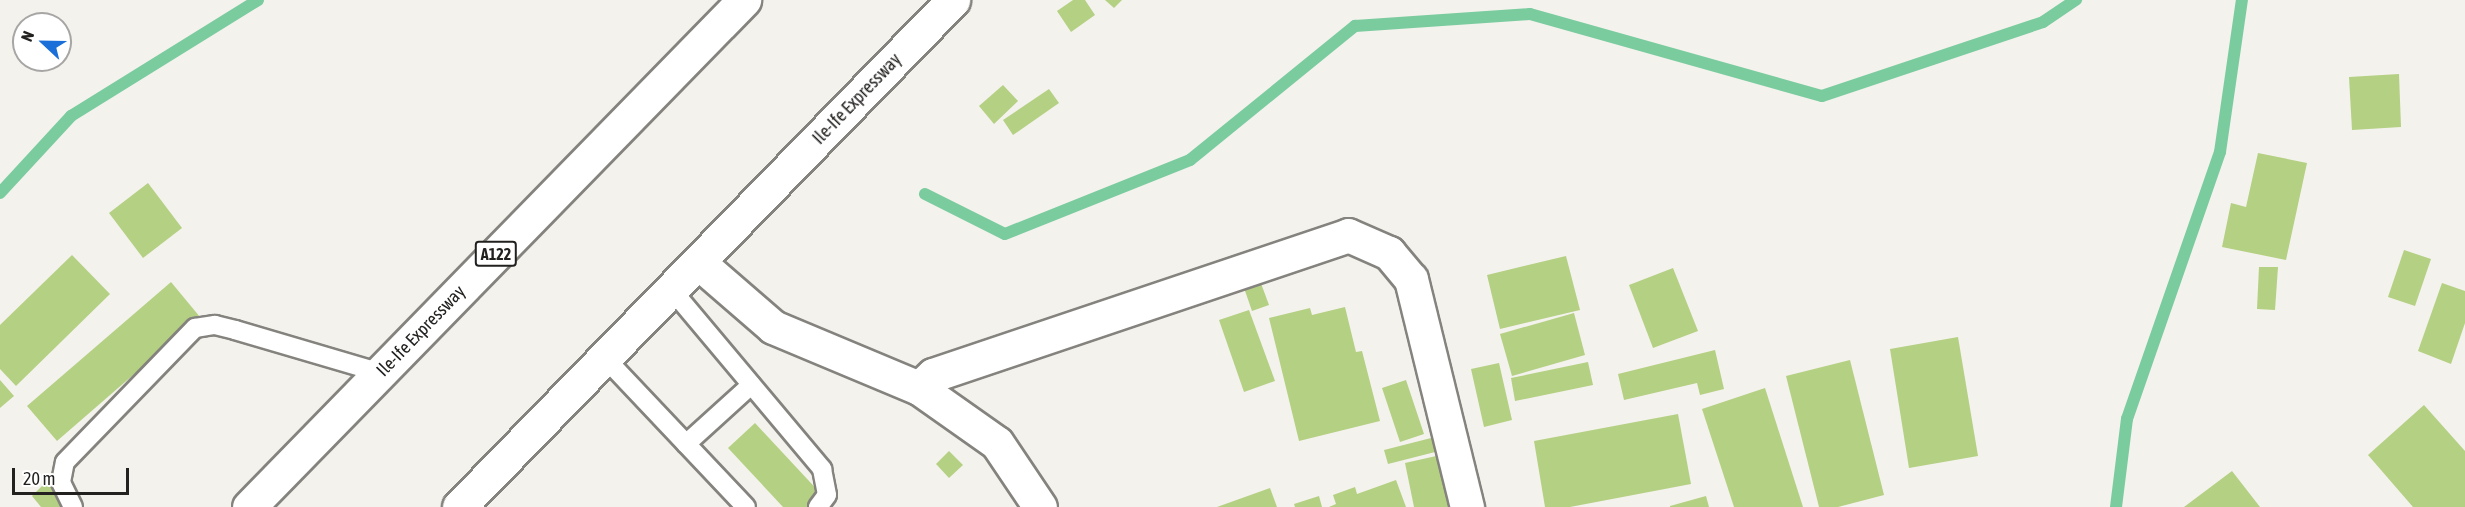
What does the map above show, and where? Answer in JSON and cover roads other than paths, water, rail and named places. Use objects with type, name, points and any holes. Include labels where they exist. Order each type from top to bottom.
[{"type":"main road","name":"Ile-Ife Expressway","points":[[249,507],[744,0]]},
{"type":"main road","name":"Ile-Ife Expressway","points":[[459,507],[953,0]]},
{"type":"main road","points":[[919,388],[933,375],[1348,235],[1389,253],[1411,279],[1467,507]]},
{"type":"main road","points":[[698,262],[773,327],[919,388],[997,443],[1040,507]]},
{"type":"lane","points":[[672,290],[822,469],[827,495],[818,507]]},
{"type":"lane","points":[[73,507],[61,482],[65,462],[195,328],[215,325],[381,373]]},
{"type":"lane","points":[[605,358],[746,507]]},
{"type":"lane","points":[[686,444],[751,385]]},
{"type":"waterway","points":[[0,193],[71,116],[258,0]]},
{"type":"waterway","points":[[925,194],[1005,234],[1190,160],[1355,26],[1530,14],[1822,96],[2043,22],[2076,0]]},
{"type":"waterway","points":[[2116,507],[2127,419],[2220,152],[2242,0]]}]
